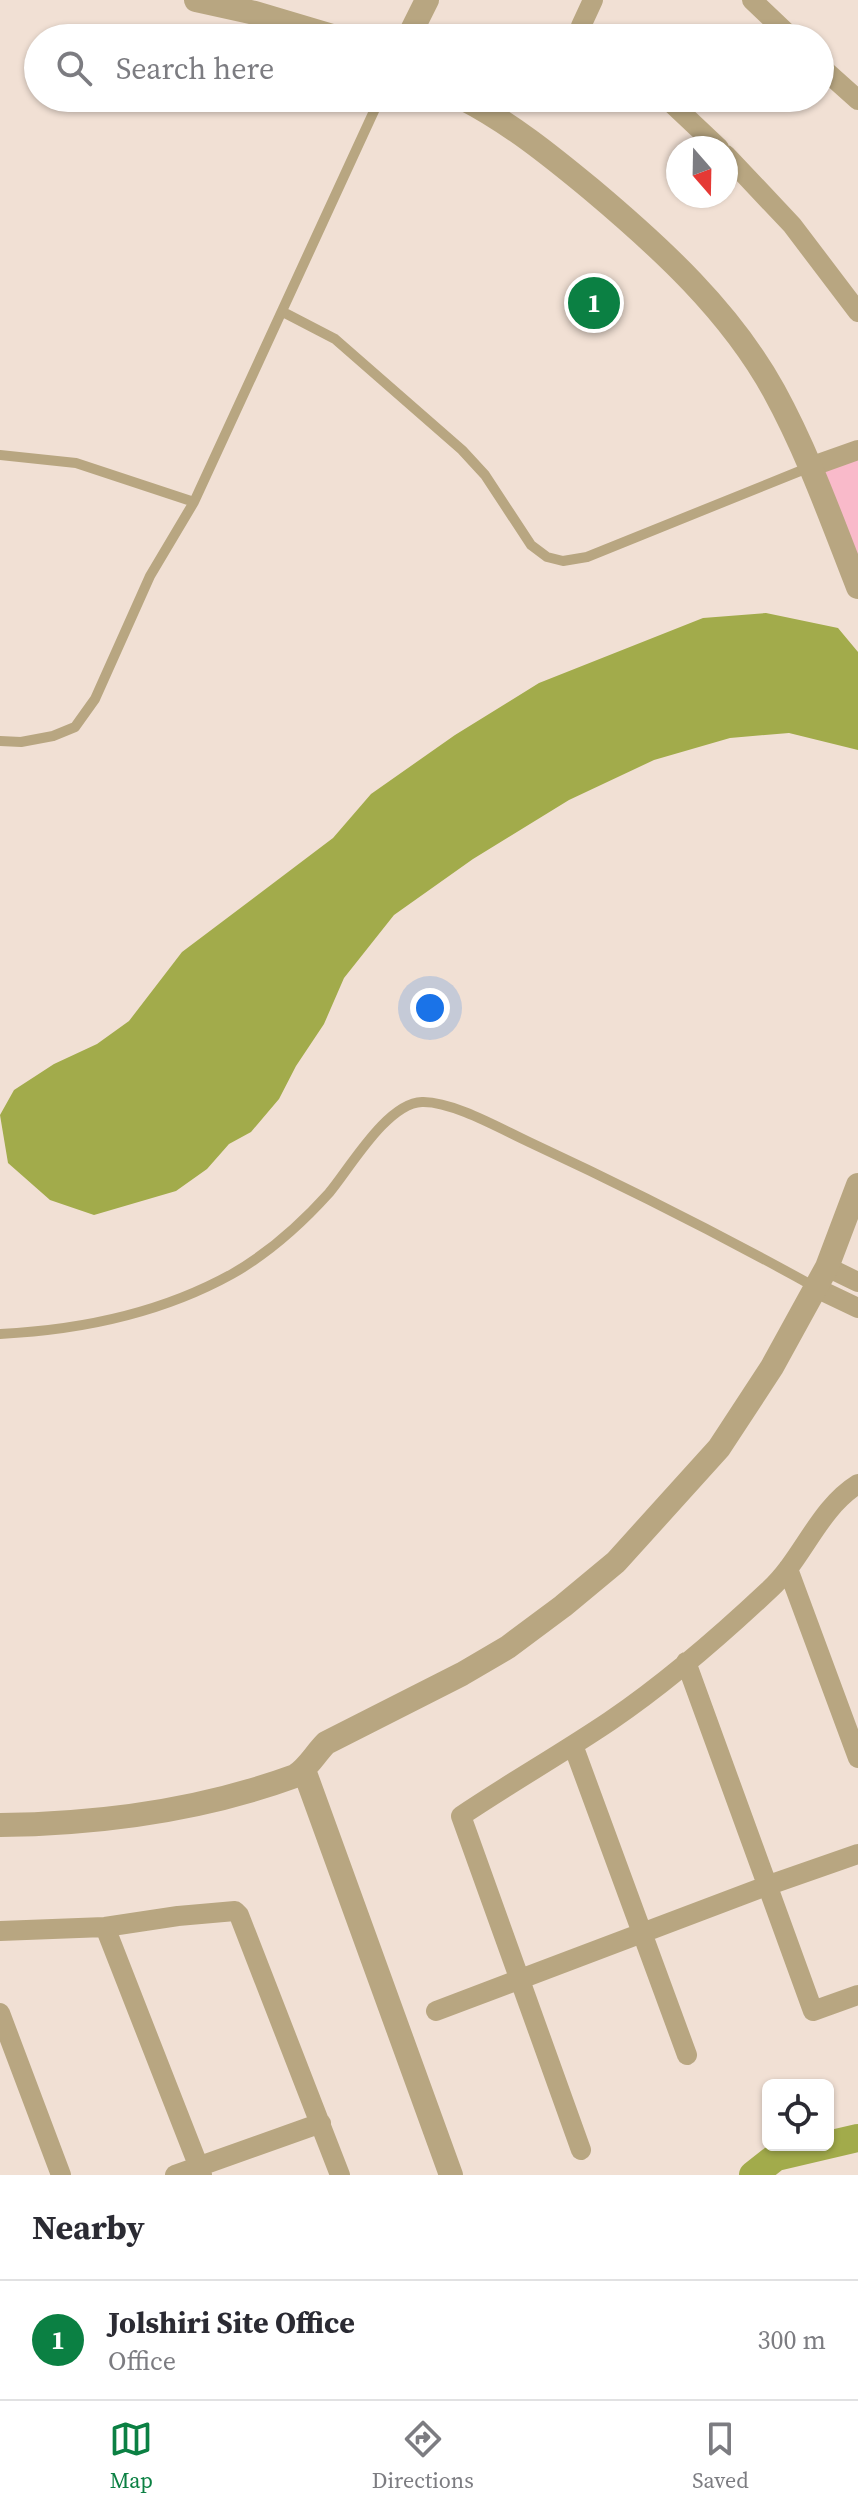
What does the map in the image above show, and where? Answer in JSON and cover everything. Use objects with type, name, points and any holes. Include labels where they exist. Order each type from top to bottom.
[{"type":"street","points":[[196,0],[292,24]]},
{"type":"street","points":[[415,24],[427,0]]},
{"type":"street","points":[[582,24],[593,0]]},
{"type":"street","points":[[752,0],[777,24]]},
{"type":"street","points":[[834,75],[856,90]]},
{"type":"street","points":[[485,112],[555,159],[651,242],[702,292],[738,337],[773,390],[810,467],[858,587]]},
{"type":"street","points":[[681,112],[706,136]]},
{"type":"street","points":[[738,168],[792,225],[858,312]]},
{"type":"street","points":[[810,467],[858,450]]},
{"type":"street","points":[[0,1825],[52,1824],[138,1815],[229,1796],[286,1780],[304,1770],[312,1756],[326,1743],[451,1680],[508,1647],[563,1606],[616,1562],[719,1448],[772,1367],[822,1278],[858,1185]]},
{"type":"street","points":[[822,1278],[858,1282]]},
{"type":"street","points":[[822,1278],[858,1308]]},
{"type":"street","points":[[581,2150],[461,1816],[642,1698],[686,1662],[771,1589],[829,1510],[845,1492],[858,1484]]},
{"type":"street","points":[[788,1569],[858,1758]]},
{"type":"street","points":[[686,1662],[813,2011],[858,1995]]},
{"type":"street","points":[[573,1745],[687,2055]]},
{"type":"street","points":[[304,1770],[451,2175]]},
{"type":"street","points":[[436,2011],[858,1854]]},
{"type":"street","points":[[0,1931],[105,1927],[235,1911],[340,2175]]},
{"type":"street","points":[[105,1927],[200,2171]]},
{"type":"street","points":[[0,2013],[61,2175]]},
{"type":"street","points":[[175,2175],[200,2171],[321,2123]]},
{"type":"lane","points":[[0,741],[21,742],[53,736],[75,727],[95,699],[150,576],[194,502],[374,112]]},
{"type":"lane","points":[[283,312],[335,339],[462,450],[485,475],[531,545],[547,557],[563,561],[587,557],[810,467]]},
{"type":"lane","points":[[0,455],[76,463],[194,502]]},
{"type":"lane","points":[[0,1334],[48,1332],[118,1320],[185,1297],[233,1273],[304,1218],[329,1193],[394,1113],[421,1102],[473,1116],[741,1246],[822,1278]]},
{"type":"shaded area","points":[[858,458],[858,573],[817,473]]},
{"type":"shaded area","points":[[766,613],[838,628],[858,652],[858,750],[789,733],[730,738],[654,760],[569,800],[473,859],[394,915],[344,978],[324,1024],[296,1066],[279,1099],[251,1132],[229,1144],[207,1169],[176,1191],[94,1215],[50,1200],[8,1163],[0,1115],[14,1090],[54,1064],[97,1044],[129,1021],[182,952],[333,838],[371,794],[455,735],[539,683],[703,618]]},
{"type":"waterway","points":[[753,2175],[776,2157],[858,2138]]},
{"type":"place","name":"Jolshiri Site Office","points":[[594,303]]}]
